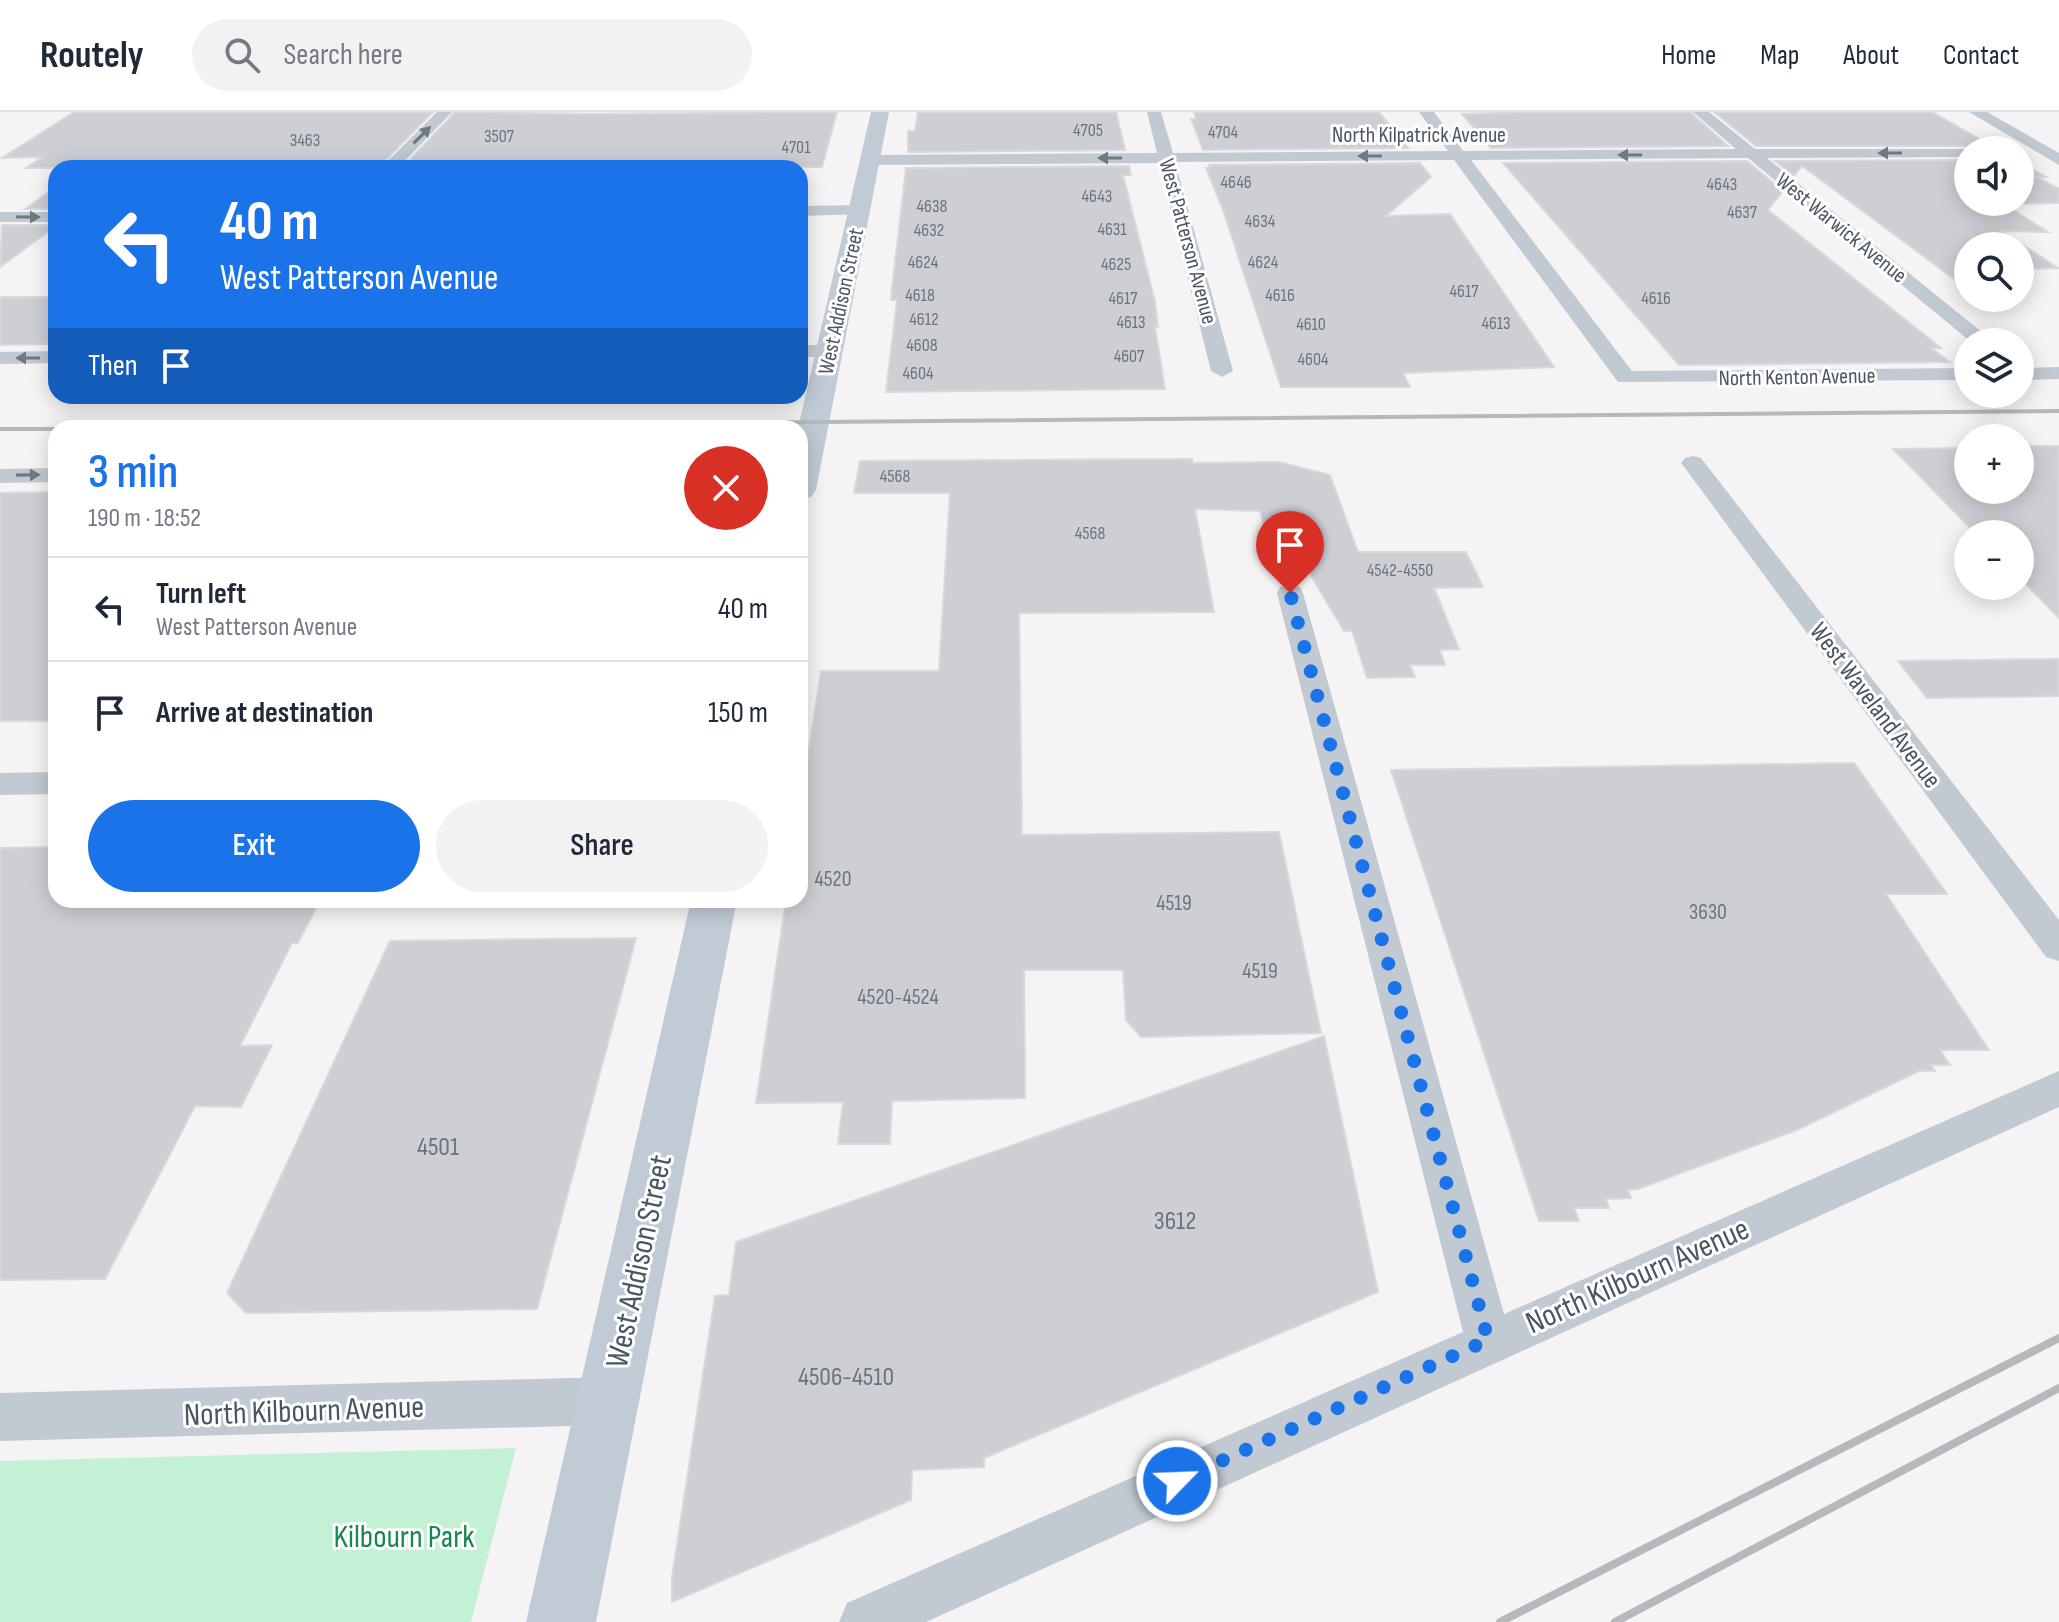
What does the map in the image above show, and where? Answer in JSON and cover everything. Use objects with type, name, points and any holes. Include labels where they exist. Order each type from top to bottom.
[{"type":"main road","name":"West Addison Street","points":[[808,420],[815,351],[859,210],[880,112]]},
{"type":"main road","name":"West Addison Street","points":[[561,1622],[712,908]]},
{"type":"street","points":[[397,160],[445,112]]},
{"type":"street","name":"West Patterson Avenue","points":[[1154,112],[1222,371]]},
{"type":"street","points":[[1426,112],[1459,156]]},
{"type":"street","name":"West Warwick Avenue","points":[[1700,112],[1967,328]]},
{"type":"street","points":[[1976,112],[2052,152],[2059,160]]},
{"type":"street","name":"North Kilpatrick Avenue","points":[[869,160],[1954,152]]},
{"type":"street","name":"North Kenton Avenue","points":[[1459,156],[1626,377],[1954,374]]},
{"type":"street","points":[[808,211],[859,210]]},
{"type":"street","points":[[0,217],[48,217]]},
{"type":"street","points":[[0,358],[48,357]]},
{"type":"street","points":[[2034,373],[2059,373]]},
{"type":"street","name":"West Waveland Avenue","points":[[1693,463],[2059,947]]},
{"type":"street","points":[[0,476],[48,475]]},
{"type":"street","points":[[1290,593],[1488,1340]]},
{"type":"street","points":[[0,784],[48,783]]},
{"type":"street","name":"North Kilbourn Avenue","points":[[866,1622],[1488,1340],[2059,1088]]},
{"type":"street","name":"North Kilbourn Avenue","points":[[0,1417],[608,1401]]},
{"type":"green space","name":"Kilbourn Park","points":[[516,1448],[471,1622],[0,1622],[0,1461]]},
{"type":"building","points":[[74,112],[433,112],[386,160],[48,160],[48,168],[26,168],[42,157],[2,158]]},
{"type":"building","points":[[455,112],[837,112],[822,167],[808,167],[808,160],[410,160]]},
{"type":"building","points":[[918,112],[1116,112],[1125,150],[908,152],[908,131],[915,131]]},
{"type":"building","points":[[1194,112],[1379,112],[1408,148],[1203,150],[1191,119],[1196,119]]},
{"type":"building","points":[[1690,112],[1728,146],[1491,148],[1462,114]]},
{"type":"building","points":[[1714,112],[1932,112],[1974,136],[1954,136],[1954,146],[1756,146]]},
{"type":"building","points":[[1954,160],[1954,216],[2023,216],[2048,232],[1954,232],[1954,279],[1802,166],[1794,176],[1775,161]]},
{"type":"building","points":[[1747,161],[1783,191],[1768,210],[1941,348],[1931,348],[1950,362],[1679,365],[1503,163]]},
{"type":"building","points":[[1420,163],[1431,177],[1386,216],[1450,214],[1554,367],[1403,373],[1410,387],[1281,387],[1222,207],[1206,168],[1210,168],[1209,165]]},
{"type":"building","points":[[1129,166],[1131,175],[1123,175],[1155,302],[1158,327],[1155,327],[1165,389],[886,392],[897,300],[891,300],[906,168]]},
{"type":"building","points":[[2034,170],[2046,177],[2038,177],[2059,189],[2059,203],[2034,203]]},
{"type":"building","points":[[48,193],[48,209],[25,209]]},
{"type":"building","points":[[2,225],[48,225],[48,232],[0,267]]},
{"type":"building","points":[[2034,252],[2058,268],[2034,269]]},
{"type":"building","points":[[0,297],[48,297],[48,344],[0,345]]},
{"type":"building","points":[[2034,446],[2059,446],[2059,618],[2034,592],[2034,520],[1962,520],[1893,449],[1954,448],[1954,504],[2034,504]]},
{"type":"building","points":[[1192,459],[1192,463],[1279,462],[1330,475],[1358,552],[1466,552],[1483,587],[1434,588],[1459,649],[1440,650],[1445,665],[1410,665],[1415,677],[1367,678],[1352,631],[1344,631],[1298,554],[1271,554],[1260,511],[1195,509],[1214,612],[1019,613],[1022,835],[1279,832],[1321,1033],[1141,1037],[1126,1020],[1123,970],[1024,970],[1025,1098],[892,1101],[890,1144],[838,1144],[843,1102],[756,1103],[785,908],[808,908],[808,756],[821,671],[939,671],[950,493],[854,493],[860,461]]},
{"type":"building","points":[[48,492],[48,721],[0,721],[0,493]]},
{"type":"building","points":[[2059,659],[2059,696],[1927,698],[1898,661]]},
{"type":"building","points":[[1854,763],[1947,894],[1886,894],[1989,1050],[1940,1050],[1950,1065],[1931,1065],[1935,1071],[1919,1071],[1797,1130],[1638,1189],[1628,1190],[1631,1198],[1606,1199],[1609,1208],[1574,1208],[1579,1221],[1539,1221],[1391,770]]},
{"type":"building","points":[[48,847],[48,908],[316,908],[298,943],[292,943],[240,1046],[272,1045],[241,1107],[195,1106],[105,1279],[0,1280],[0,848]]},
{"type":"building","points":[[636,938],[537,1309],[246,1313],[227,1293],[390,941]]},
{"type":"building","points":[[1324,1036],[1378,1292],[984,1458],[984,1467],[912,1470],[911,1500],[672,1602],[672,1577],[715,1296],[729,1295],[736,1242]]},
{"type":"railway","points":[[808,422],[2059,411]]},
{"type":"railway","points":[[0,429],[48,429]]},
{"type":"railway","points":[[1500,1622],[2059,1338]]},
{"type":"railway","points":[[1615,1622],[2059,1388]]},
{"type":"route","points":[[1177,1481],[1488,1340],[1290,593]]}]
